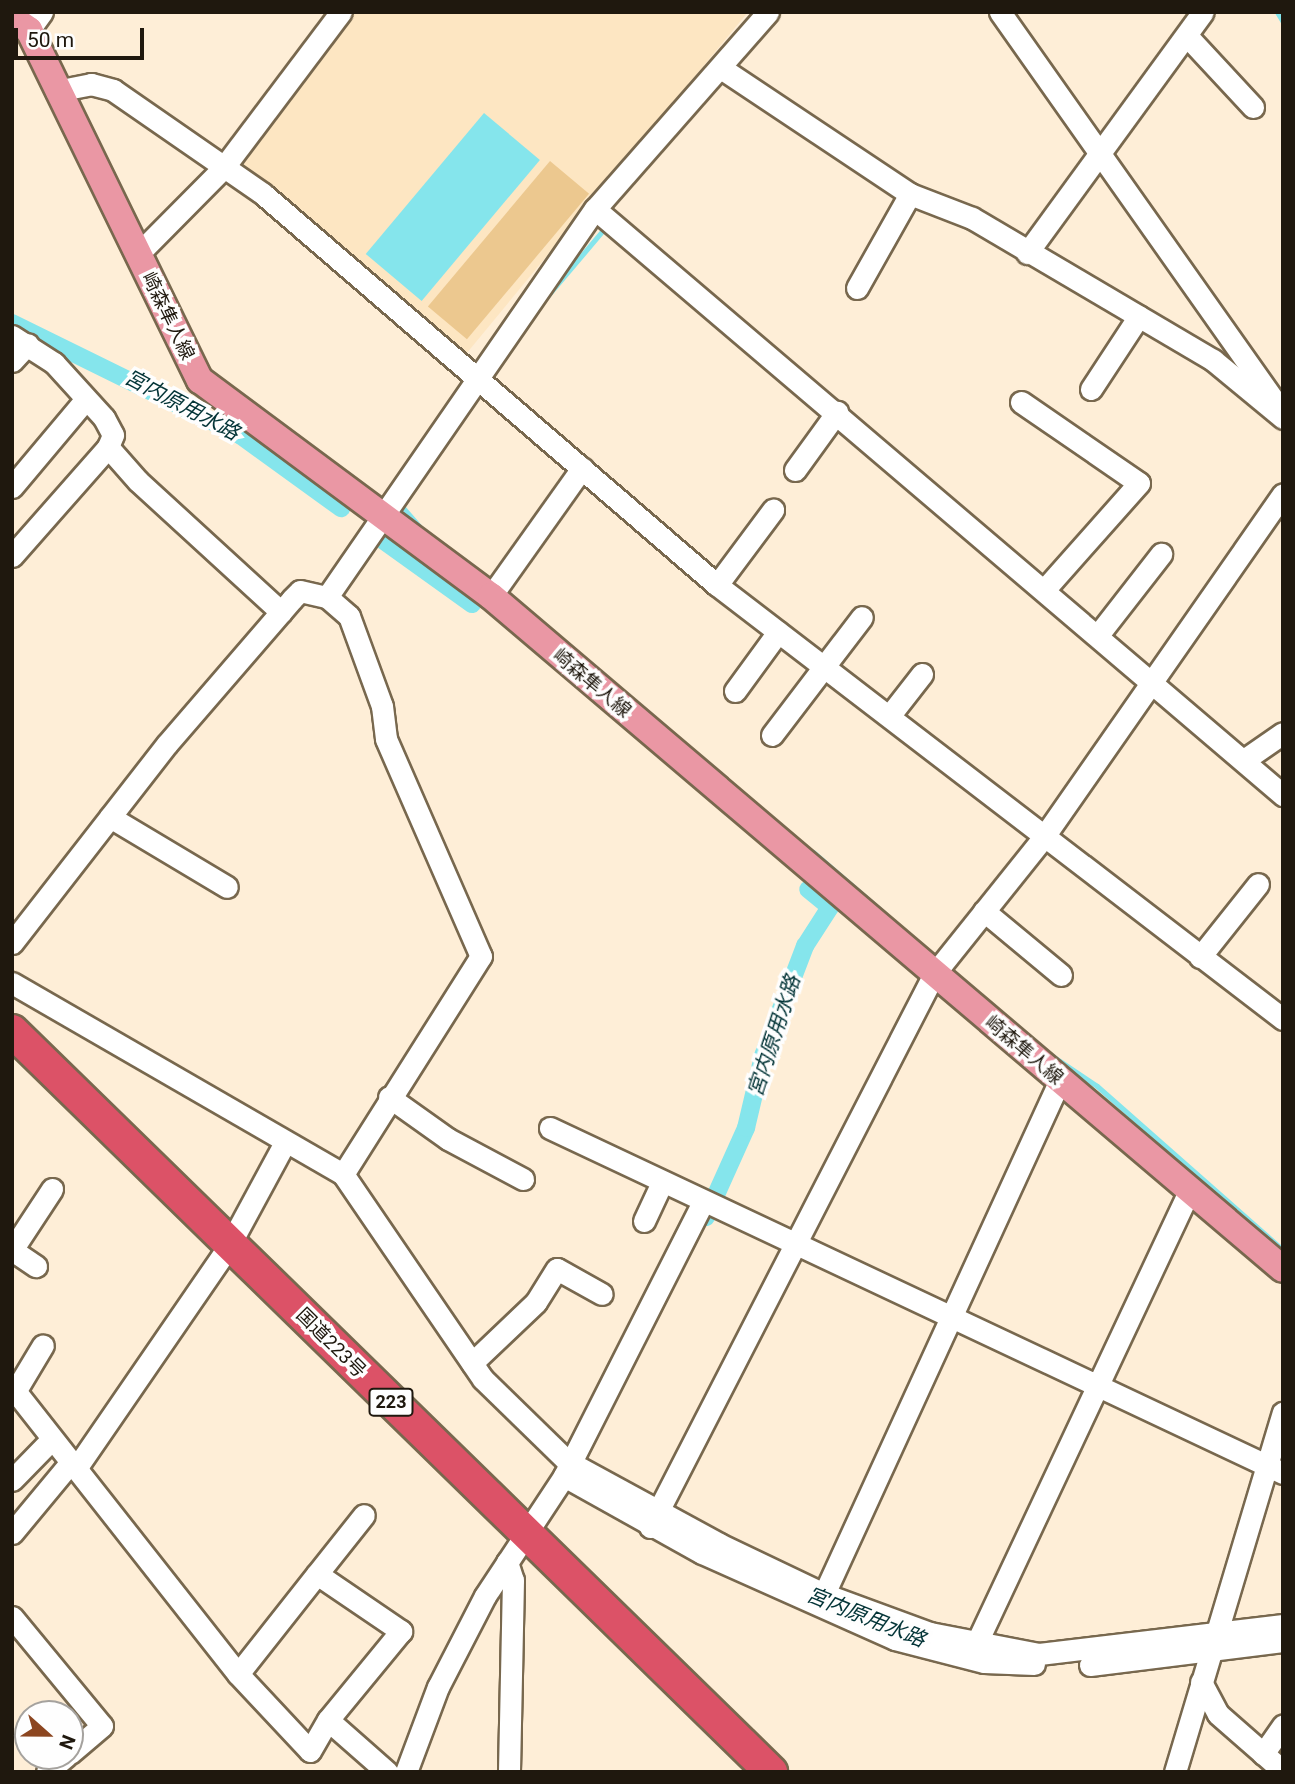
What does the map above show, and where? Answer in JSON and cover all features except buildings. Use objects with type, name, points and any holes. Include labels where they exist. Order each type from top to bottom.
[{"type":"highway","name":"国道223号","points":[[12,1031],[528,1531],[771,1772]]},
{"type":"main road","name":"崎森隼人線","points":[[28,20],[56,92],[201,380],[491,597],[1283,1269]]},
{"type":"street","points":[[138,254],[224,167],[341,12]]},
{"type":"street","points":[[327,597],[472,379],[595,209],[768,12]]},
{"type":"street","points":[[1000,12],[1283,415]]},
{"type":"street","points":[[1027,253],[1098,152],[1203,12]]},
{"type":"street","points":[[1187,36],[1254,107]]},
{"type":"street","points":[[721,68],[910,194],[972,218],[1027,253],[1213,360],[1283,415]]},
{"type":"street","points":[[56,92],[91,84],[113,90],[224,167],[717,585],[890,715],[1042,838],[1283,1019]]},
{"type":"street","points":[[857,288],[910,194]]},
{"type":"street","points":[[595,209],[1045,589],[1283,795]]},
{"type":"street","points":[[1091,388],[1139,317]]},
{"type":"street","points":[[12,361],[20,340],[54,363],[110,427],[108,447],[13,552]]},
{"type":"street","points":[[12,487],[85,400]]},
{"type":"street","points":[[1021,402],[1139,483],[1045,589]]},
{"type":"street","points":[[795,470],[837,412]]},
{"type":"street","points":[[108,447],[281,612]]},
{"type":"street","points":[[491,597],[582,468]]},
{"type":"street","points":[[654,1519],[934,974],[1042,838],[1153,685],[1283,494]]},
{"type":"street","points":[[717,585],[772,510]]},
{"type":"street","points":[[1098,635],[1161,554]]},
{"type":"street","points":[[12,943],[110,817],[300,591],[327,597],[349,616],[382,706],[386,739],[481,956],[389,1097],[343,1174]]},
{"type":"street","points":[[772,734],[862,618]]},
{"type":"street","points":[[735,691],[778,632]]},
{"type":"street","points":[[890,715],[922,674]]},
{"type":"street","points":[[1244,761],[1283,733]]},
{"type":"street","points":[[110,817],[227,887]]},
{"type":"street","points":[[1200,957],[1258,884]]},
{"type":"street","points":[[984,911],[1061,975]]},
{"type":"street","points":[[12,983],[148,1057],[284,1144],[343,1174],[472,1363],[566,1468],[794,1596],[943,1654],[984,1662],[1080,1666],[1213,1642],[1283,1625]]},
{"type":"street","points":[[824,1594],[1060,1080]]},
{"type":"street","points":[[389,1097],[448,1139],[523,1179]]},
{"type":"street","points":[[550,1128],[661,1185],[952,1317],[1100,1391],[1274,1470]]},
{"type":"street","points":[[12,1533],[74,1464],[230,1244],[284,1144]]},
{"type":"street","points":[[645,1221],[661,1185]]},
{"type":"street","points":[[36,1266],[12,1250],[52,1189]]},
{"type":"street","points":[[977,1642],[1100,1391],[1190,1190]]},
{"type":"street","points":[[406,1772],[438,1687],[506,1562],[566,1468],[702,1204]]},
{"type":"street","points":[[472,1363],[536,1302],[557,1269],[601,1294]]},
{"type":"street","points":[[44,1345],[14,1389],[51,1440],[74,1464],[238,1674],[310,1751],[328,1720],[401,1631],[317,1574]]},
{"type":"street","points":[[1175,1772],[1213,1642],[1274,1470],[1283,1413]]},
{"type":"street","points":[[12,1480],[51,1440]]},
{"type":"street","points":[[238,1674],[364,1515]]},
{"type":"street","points":[[654,1519],[824,1594],[930,1633],[1039,1654],[1213,1642],[1283,1641]]},
{"type":"street","points":[[506,1562],[513,1580],[509,1772]]},
{"type":"street","points":[[12,1617],[81,1700]]},
{"type":"street","points":[[1201,1682],[1218,1714],[1283,1771]]},
{"type":"street","points":[[84,1704],[102,1726],[84,1741]]},
{"type":"street","points":[[328,1720],[387,1772]]},
{"type":"street","points":[[1264,1754],[1283,1726]]},
{"type":"shaded area","points":[[353,12],[748,12],[466,354],[234,166]]},
{"type":"shaded area","points":[[550,161],[589,194],[467,339],[428,307]]},
{"type":"water","points":[[484,113],[540,160],[422,301],[366,254]]},
{"type":"waterway","points":[[1277,12],[1283,22]]},
{"type":"waterway","points":[[544,300],[604,229]]},
{"type":"waterway","name":"宮内原用水路","points":[[12,323],[240,435],[341,508]]},
{"type":"waterway","points":[[399,503],[422,529]]},
{"type":"waterway","name":"宮内原用水路","points":[[377,536],[472,604]]},
{"type":"waterway","points":[[813,852],[885,914]]},
{"type":"waterway","name":"宮内原用水路","points":[[706,1217],[746,1128],[763,1056],[805,946],[830,907],[808,889]]},
{"type":"waterway","points":[[1042,1049],[1097,1086],[1283,1250]]}]
